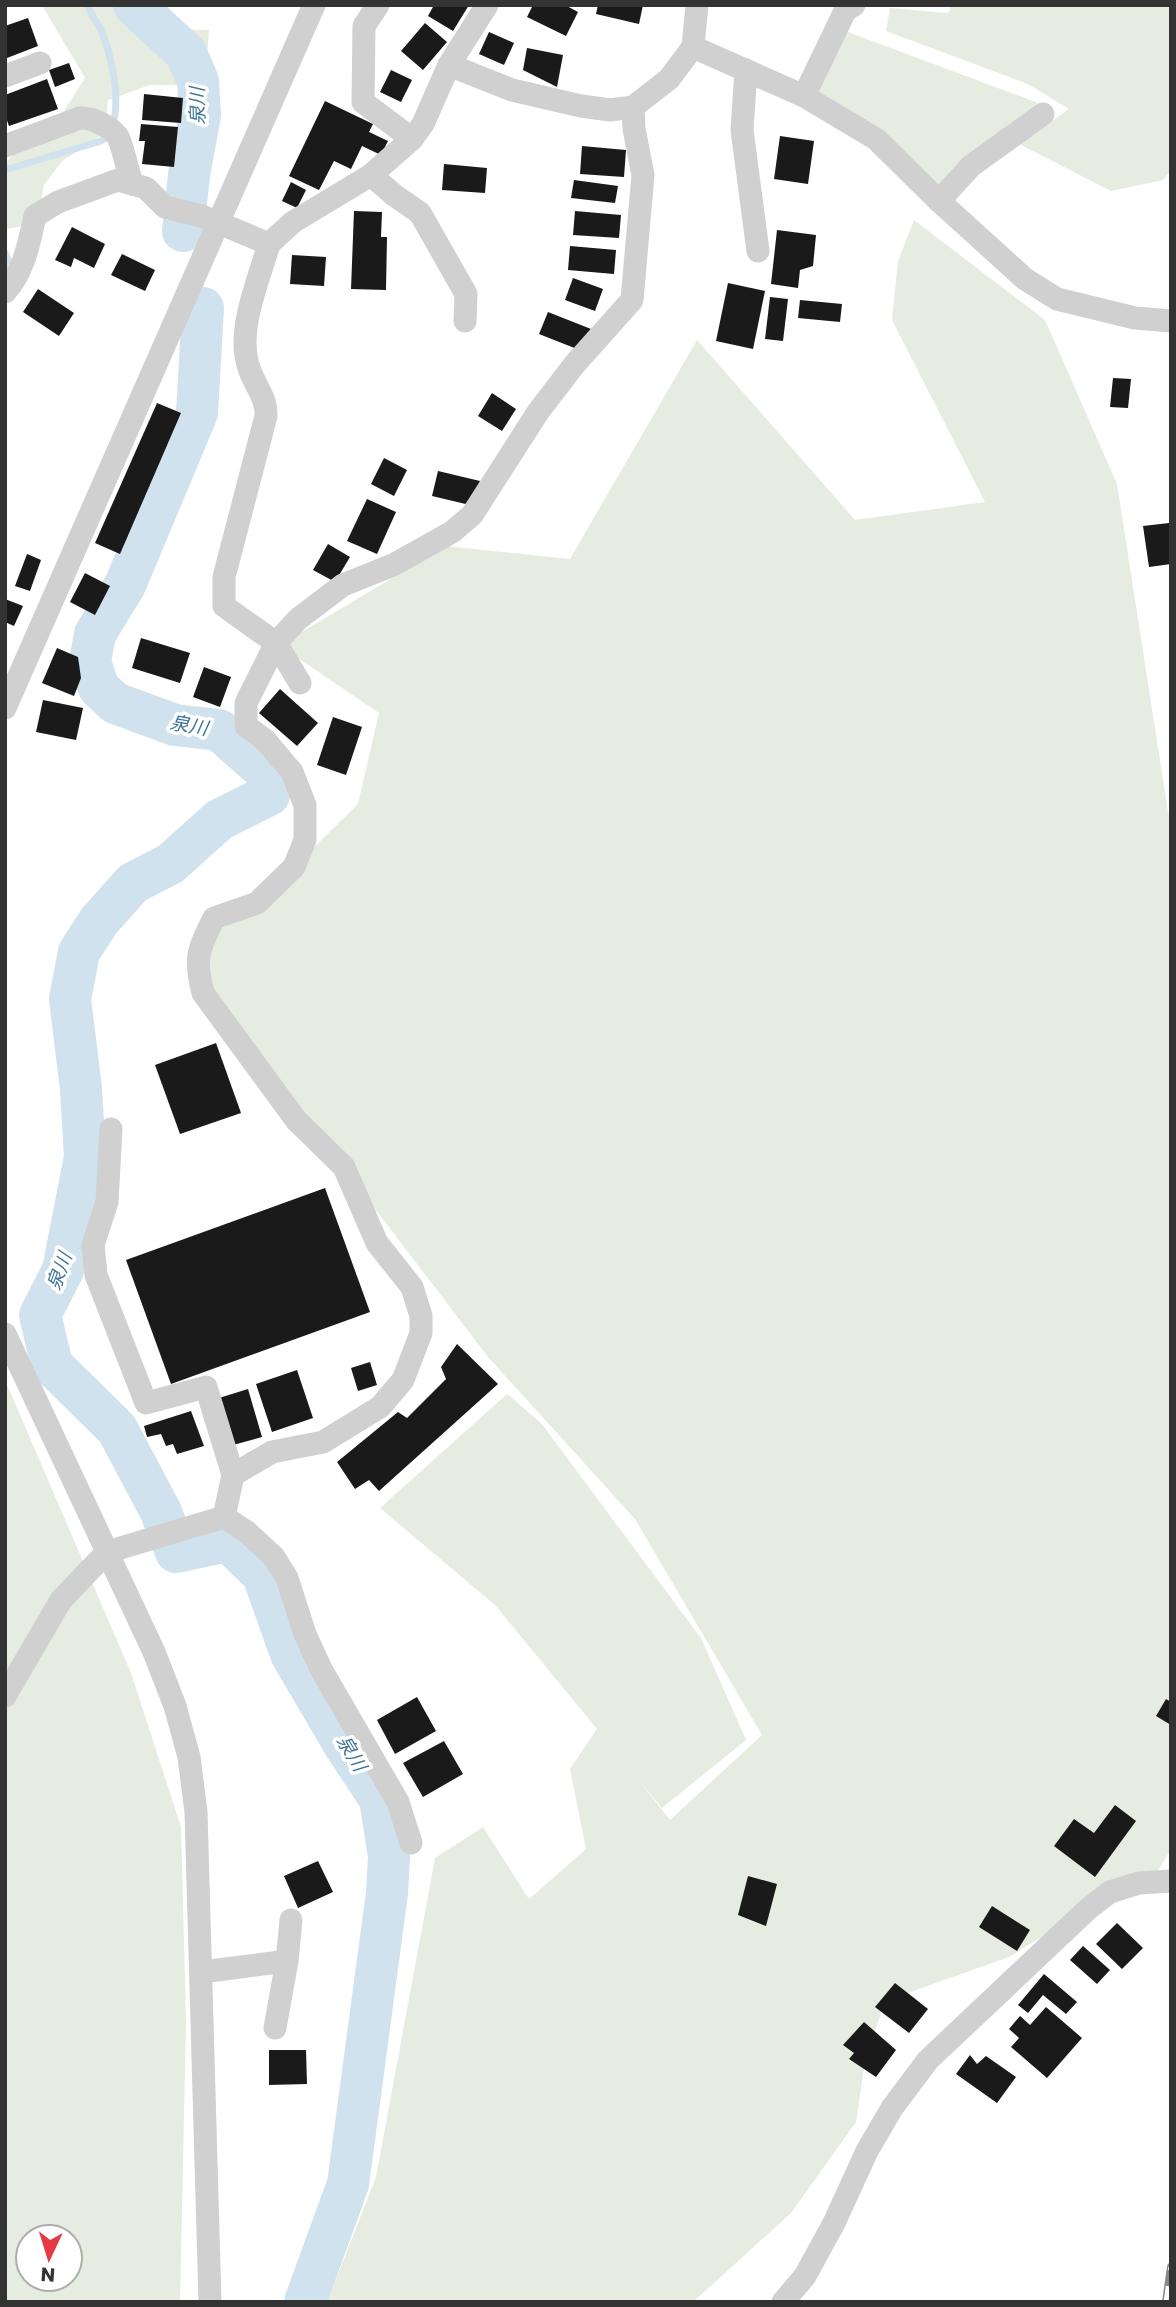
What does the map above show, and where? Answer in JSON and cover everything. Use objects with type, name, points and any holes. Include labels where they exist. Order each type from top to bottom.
[{"type":"street","points":[[5,708],[210,219],[314,5]]},
{"type":"street","points":[[378,5],[364,26],[363,102],[412,139]]},
{"type":"street","points":[[300,683],[276,643],[224,606],[224,577],[266,416],[266,404],[247,365],[244,332],[270,244],[293,222],[371,175],[412,139],[423,124],[449,65],[486,5]]},
{"type":"street","points":[[449,65],[512,90],[581,106],[610,110],[634,107],[669,79],[692,47],[697,5]]},
{"type":"street","points":[[804,96],[845,11],[854,5]]},
{"type":"street","points":[[692,47],[804,96],[876,139],[1025,279],[1057,299],[1135,318],[1171,321]]},
{"type":"street","points":[[5,76],[40,63]]},
{"type":"street","points":[[746,70],[743,130],[758,251]]},
{"type":"street","points":[[233,1475],[272,1452],[323,1442],[380,1407],[403,1380],[421,1333],[421,1316],[412,1287],[377,1243],[344,1167],[296,1120],[203,993],[198,972],[200,946],[214,918],[257,903],[294,867],[304,840],[305,805],[292,772],[265,740],[246,726],[246,703],[276,643],[298,619],[343,586],[393,565],[452,532],[472,515],[538,412],[567,374],[632,300],[643,175],[634,129],[634,107]]},
{"type":"street","points":[[939,201],[971,166],[1042,114]]},
{"type":"street","points":[[5,146],[89,117],[100,122],[119,138],[132,184]]},
{"type":"street","points":[[371,175],[420,213],[466,294],[465,321]]},
{"type":"street","points":[[5,292],[16,281],[35,216],[58,202],[118,180],[146,188],[165,207],[210,219],[270,244]]},
{"type":"street","points":[[111,1129],[107,1202],[93,1245],[96,1275],[146,1403],[206,1387],[233,1475],[224,1517]]},
{"type":"street","points":[[5,1334],[154,1652],[175,1706],[189,1757],[196,1812],[210,2302]]},
{"type":"street","points":[[5,1696],[61,1601],[107,1552],[224,1517],[247,1532],[274,1557],[287,1578],[305,1633],[321,1669],[398,1802],[411,1843]]},
{"type":"street","points":[[783,2302],[805,2276],[891,2108],[928,2060],[1088,1909],[1110,1892],[1139,1883],[1171,1881]]},
{"type":"street","points":[[275,2028],[291,1920]]},
{"type":"street","points":[[202,1972],[287,1961]]},
{"type":"shaded area","points":[[42,5],[124,5],[161,29],[209,30],[205,85],[150,85],[108,100],[104,134],[62,161],[44,185],[41,201],[24,226],[5,229],[5,164],[14,153],[59,119],[85,78]]},
{"type":"shaded area","points":[[952,5],[1171,5],[1171,170],[1163,180],[1111,191],[1019,144],[1069,109],[1028,84],[886,31],[890,8],[948,13]]},
{"type":"shaded area","points":[[840,29],[1038,103],[946,189],[808,90]]},
{"type":"shaded area","points":[[914,220],[1045,320],[1117,484],[1171,831],[1171,1849],[1152,1881],[1085,1910],[1009,1957],[885,2001],[865,2061],[856,2122],[791,2213],[693,2302],[327,2302],[376,2177],[435,1858],[483,1827],[529,1899],[586,1849],[570,1769],[597,1729],[495,1605],[380,1508],[507,1394],[541,1423],[701,1638],[746,1740],[662,1808],[636,1777],[670,1820],[762,1735],[635,1519],[488,1357],[200,979],[214,918],[294,867],[358,804],[379,713],[289,652],[285,642],[446,546],[570,559],[697,340],[855,520],[985,502],[892,320],[898,261]]},
{"type":"shaded area","points":[[5,1380],[131,1673],[181,1827],[186,2022],[180,2302],[5,2302]]},
{"type":"building","points":[[434,5],[469,5],[453,31],[428,16]]},
{"type":"building","points":[[533,5],[565,5],[578,12],[566,36],[527,17]]},
{"type":"building","points":[[598,5],[643,5],[639,24],[596,14]]},
{"type":"building","points":[[28,18],[38,46],[7,58],[5,26]]},
{"type":"building","points":[[425,23],[447,42],[423,70],[401,51]]},
{"type":"building","points":[[489,32],[514,43],[504,65],[479,54]]},
{"type":"building","points":[[527,48],[563,55],[557,87],[523,70]]},
{"type":"building","points":[[69,63],[75,79],[55,87],[49,70]]},
{"type":"building","points":[[391,70],[412,80],[401,102],[380,92]]},
{"type":"building","points":[[47,79],[58,109],[9,126],[5,115],[5,95]]},
{"type":"building","points":[[144,94],[183,98],[181,123],[142,120]]},
{"type":"building","points":[[325,101],[373,124],[369,132],[388,141],[381,155],[362,146],[351,169],[334,161],[319,190],[289,176]]},
{"type":"building","points":[[141,124],[178,127],[174,167],[142,164],[145,141],[139,141]]},
{"type":"building","points":[[780,136],[814,141],[808,184],[774,179]]},
{"type":"building","points":[[582,146],[626,150],[624,177],[580,174]]},
{"type":"building","points":[[444,164],[487,168],[485,193],[442,190]]},
{"type":"building","points":[[574,180],[618,186],[615,203],[571,198]]},
{"type":"building","points":[[291,182],[306,190],[297,208],[282,201]]},
{"type":"building","points":[[354,211],[382,212],[381,237],[387,237],[386,290],[351,289]]},
{"type":"building","points":[[575,211],[621,215],[619,238],[573,235]]},
{"type":"building","points":[[72,227],[105,244],[94,268],[74,258],[71,267],[55,260]]},
{"type":"building","points":[[777,230],[816,235],[813,266],[800,270],[798,288],[771,284]]},
{"type":"building","points":[[570,246],[616,250],[614,274],[568,270]]},
{"type":"building","points":[[122,254],[155,270],[145,291],[111,275]]},
{"type":"building","points":[[292,255],[326,257],[324,286],[290,284]]},
{"type":"building","points":[[573,278],[603,289],[595,311],[565,300]]},
{"type":"building","points":[[728,283],[765,291],[753,349],[716,341]]},
{"type":"building","points":[[38,289],[74,313],[59,336],[23,312]]},
{"type":"building","points":[[770,297],[788,299],[783,341],[765,339]]},
{"type":"building","points":[[800,300],[842,304],[840,322],[798,318]]},
{"type":"building","points":[[548,312],[591,329],[582,351],[539,334]]},
{"type":"building","points":[[1113,378],[1131,379],[1128,408],[1110,407]]},
{"type":"building","points":[[492,393],[516,409],[502,431],[478,416]]},
{"type":"building","points":[[157,403],[181,413],[120,554],[95,543]]},
{"type":"building","points":[[384,458],[407,470],[394,496],[371,484]]},
{"type":"building","points":[[438,471],[480,481],[474,506],[432,496]]},
{"type":"building","points":[[367,499],[396,512],[377,554],[347,541]]},
{"type":"building","points":[[1169,523],[1171,564],[1149,567],[1143,526]]},
{"type":"building","points":[[328,544],[350,557],[335,582],[313,570]]},
{"type":"building","points":[[27,554],[41,560],[30,591],[15,586]]},
{"type":"building","points":[[85,573],[110,586],[95,615],[70,602]]},
{"type":"building","points":[[5,599],[23,606],[14,626],[5,622]]},
{"type":"building","points":[[141,638],[190,653],[180,683],[132,668]]},
{"type":"building","points":[[57,648],[78,657],[81,678],[74,696],[42,683]]},
{"type":"building","points":[[204,667],[231,677],[220,707],[193,697]]},
{"type":"building","points":[[280,689],[318,723],[297,746],[259,713]]},
{"type":"building","points":[[43,700],[83,708],[76,740],[36,732]]},
{"type":"building","points":[[333,717],[362,727],[346,775],[317,765]]},
{"type":"building","points":[[216,1043],[241,1113],[180,1134],[155,1065]]},
{"type":"building","points":[[325,1188],[370,1312],[171,1384],[126,1260]]},
{"type":"building","points":[[457,1344],[498,1384],[379,1491],[369,1480],[355,1489],[337,1462],[398,1412],[407,1418],[446,1379],[441,1367]]},
{"type":"building","points":[[370,1362],[377,1385],[358,1391],[351,1368]]},
{"type":"building","points":[[297,1370],[313,1418],[272,1432],[256,1384]]},
{"type":"building","points":[[248,1389],[262,1437],[233,1445],[219,1398]]},
{"type":"building","points":[[191,1411],[204,1446],[177,1454],[173,1444],[166,1446],[161,1434],[147,1437],[144,1426]]},
{"type":"building","points":[[417,1697],[436,1731],[395,1754],[377,1720]]},
{"type":"building","points":[[1166,1699],[1171,1702],[1171,1725],[1156,1716]]},
{"type":"building","points":[[444,1741],[463,1774],[423,1797],[403,1763]]},
{"type":"building","points":[[1115,1805],[1136,1821],[1095,1877],[1054,1846],[1074,1819],[1094,1833]]},
{"type":"building","points":[[318,1861],[333,1892],[298,1908],[284,1876]]},
{"type":"building","points":[[748,1876],[777,1884],[766,1926],[738,1915]]},
{"type":"building","points":[[992,1906],[1030,1930],[1017,1951],[979,1927]]},
{"type":"building","points":[[1117,1923],[1143,1948],[1122,1969],[1096,1944]]},
{"type":"building","points":[[1083,1946],[1110,1970],[1097,1984],[1070,1960]]},
{"type":"building","points":[[1044,1974],[1077,2002],[1066,2014],[1043,1995],[1028,2013],[1018,2005]]},
{"type":"building","points":[[895,1983],[928,2009],[909,2033],[875,2007]]},
{"type":"building","points":[[1046,2007],[1082,2038],[1047,2078],[1011,2047],[1019,2038],[1009,2029],[1020,2016],[1030,2025]]},
{"type":"building","points":[[864,2022],[896,2050],[876,2077],[849,2059],[854,2053],[843,2045]]},
{"type":"building","points":[[269,2050],[306,2050],[307,2084],[269,2085]]},
{"type":"building","points":[[970,2055],[977,2064],[986,2056],[1016,2077],[997,2103],[956,2074]]},
{"type":"waterway","points":[[5,170],[101,141],[109,132],[116,105],[113,71],[101,30],[88,5]]},
{"type":"waterway","name":"泉川","points":[[134,5],[186,53],[198,81],[200,115],[189,175],[183,231]]},
{"type":"waterway","points":[[5,253],[10,264],[5,272]]},
{"type":"waterway","name":"泉川","points":[[203,308],[197,413],[125,585],[95,634],[90,662],[99,688],[115,703],[175,725],[219,730],[270,775],[269,795],[219,820],[170,864],[133,883],[99,921],[79,952],[70,999],[81,1089],[85,1157],[63,1270],[40,1315],[52,1365],[117,1429],[161,1512],[176,1552],[228,1541],[263,1575],[291,1654],[345,1746],[380,1799],[389,1856],[387,1893],[348,2184],[305,2302]]},
{"type":"railway","points":[[1166,2302],[1171,2267]]}]
